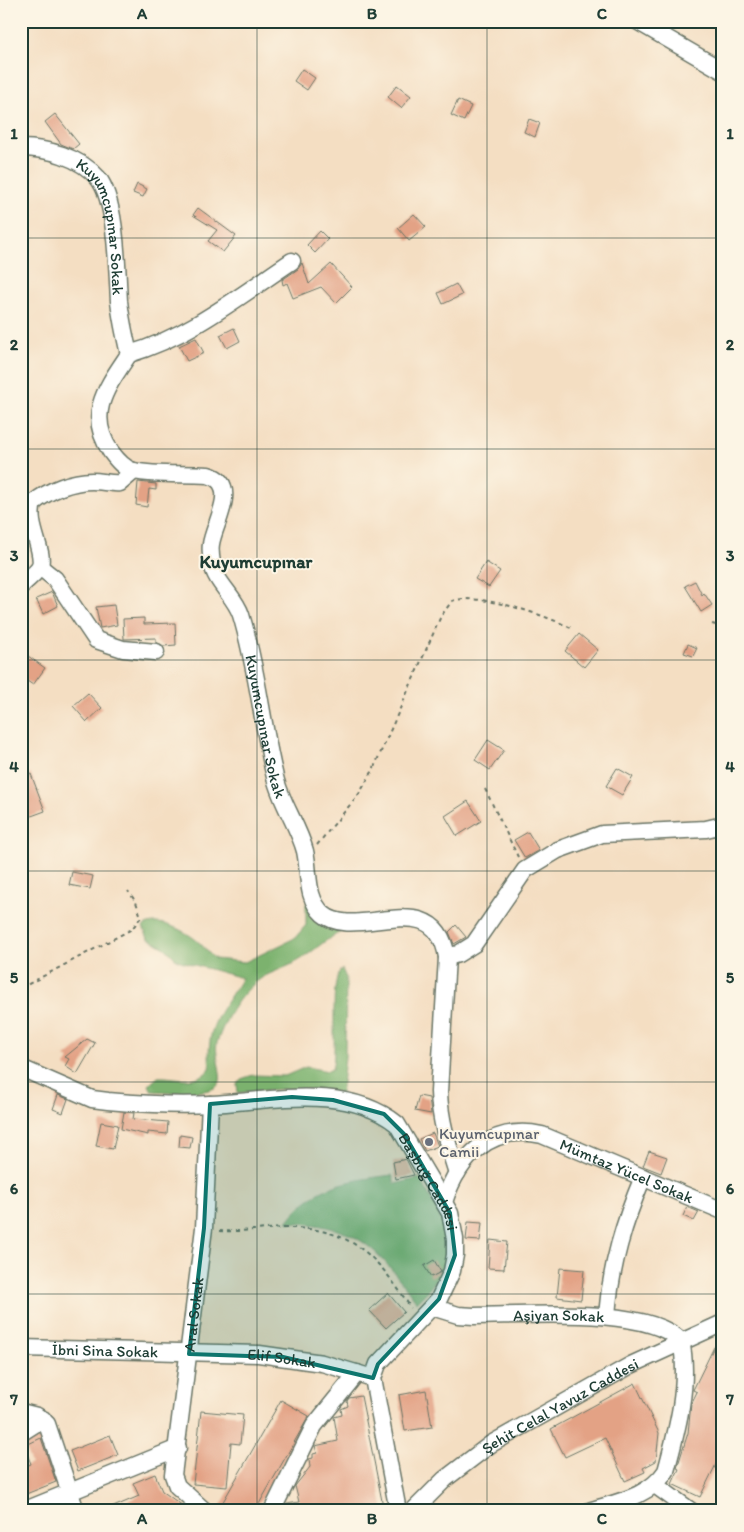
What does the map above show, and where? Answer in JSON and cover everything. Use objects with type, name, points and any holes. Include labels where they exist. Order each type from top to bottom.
[{"type":"street","points":[[637,21],[723,71]]},
{"type":"street","name":"Kuyumcupınar Sokak","points":[[21,148],[36,148],[59,154],[88,170],[98,178],[104,188],[115,238],[120,304],[129,354]]},
{"type":"street","points":[[21,586],[40,568],[40,560],[32,527],[33,503],[48,493],[69,484],[90,481],[120,483],[134,471],[116,459],[104,440],[98,422],[98,414],[104,394],[129,354],[155,346],[204,320],[292,261]]},
{"type":"street","name":"Kuyumcupınar Sokak","points":[[134,471],[208,475],[218,480],[223,487],[225,499],[211,544],[212,565],[241,614],[275,779],[286,808],[298,830],[306,858],[311,896],[325,916],[341,922],[401,918],[422,921],[443,942],[446,957],[439,1092],[442,1126],[457,1173]]},
{"type":"street","points":[[40,568],[55,579],[96,640],[123,649],[156,652]]},
{"type":"street","points":[[446,957],[467,949],[479,938],[524,870],[558,850],[602,834],[706,829],[723,825]]},
{"type":"street","name":"Başbuğ Caddesi","points":[[21,1068],[92,1099],[125,1103],[210,1104],[292,1097],[315,1098],[354,1105],[384,1114],[404,1134],[444,1202],[454,1226],[455,1254],[447,1285],[432,1307],[419,1321],[314,1426],[272,1511]]},
{"type":"street","name":"Aral Sokak","points":[[205,1511],[177,1486],[174,1480],[204,1228],[210,1104]]},
{"type":"street","name":"Mümtaz Yücel Sokak","points":[[444,1202],[457,1173],[476,1148],[489,1139],[502,1134],[530,1132],[542,1135],[723,1211]]},
{"type":"street","points":[[607,1315],[615,1256],[623,1226],[643,1177]]},
{"type":"street","name":"Aşiyan Sokak","points":[[432,1307],[458,1315],[474,1316],[607,1315],[666,1330],[681,1341]]},
{"type":"street","name":"Şehit Celal Yavuz Caddesi","points":[[413,1511],[445,1479],[491,1444],[631,1366],[723,1322]]},
{"type":"street","points":[[597,1510],[633,1497],[655,1484],[666,1471],[682,1395],[684,1364],[681,1341]]},
{"type":"street","name":"İbni Sina Sokak","points":[[21,1348],[189,1354]]},
{"type":"street","name":"Elif Sokak","points":[[189,1354],[258,1354],[283,1357],[365,1375]]},
{"type":"street","points":[[365,1375],[398,1511]]},
{"type":"street","points":[[21,1412],[43,1419],[50,1430],[76,1511]]},
{"type":"street","points":[[21,1433],[43,1419]]},
{"type":"street","points":[[23,1511],[178,1448]]},
{"type":"street","points":[[655,1484],[691,1511]]},
{"type":"path","points":[[306,858],[359,794],[372,772],[441,616],[452,601],[470,599],[530,611],[556,620],[573,629]]},
{"type":"path","points":[[712,624],[723,627]]},
{"type":"path","points":[[485,789],[524,870]]},
{"type":"path","points":[[21,988],[132,930],[140,917],[136,902],[128,891]]},
{"type":"path","points":[[204,1228],[233,1231],[302,1228],[352,1243],[363,1249],[379,1264],[419,1321]]},
{"type":"highlighted area","points":[[292,1097],[333,1100],[384,1114],[404,1134],[450,1213],[455,1255],[439,1299],[378,1364],[373,1378],[283,1357],[189,1354],[204,1228],[210,1104]]},
{"type":"green space","points":[[306,903],[341,927],[341,932],[298,961],[265,976],[242,996],[230,1014],[217,1043],[219,1084],[215,1088],[198,1092],[152,1091],[149,1085],[158,1077],[186,1079],[199,1077],[210,1068],[209,1053],[212,1030],[221,1010],[242,978],[177,960],[165,948],[148,938],[143,927],[155,923],[169,926],[195,939],[215,959],[245,962],[295,938],[306,925]]},
{"type":"green space","points":[[342,969],[346,978],[345,1057],[341,1094],[302,1089],[277,1089],[238,1093],[237,1084],[241,1079],[253,1075],[285,1076],[306,1067],[328,1071],[332,1069],[334,1060],[335,986]]},
{"type":"green space","points":[[392,1175],[395,1184],[420,1178],[438,1212],[446,1242],[446,1256],[441,1270],[432,1286],[417,1302],[389,1267],[364,1243],[333,1228],[287,1222],[309,1199],[333,1186],[346,1182]]},
{"type":"building","points":[[302,69],[315,78],[307,90],[294,81]]},
{"type":"building","points":[[397,85],[411,96],[401,108],[388,97]]},
{"type":"building","points":[[458,100],[471,106],[464,121],[451,115]]},
{"type":"building","points":[[55,114],[79,144],[73,149],[61,144],[45,122]]},
{"type":"building","points":[[529,119],[540,123],[535,137],[524,132]]},
{"type":"building","points":[[137,184],[147,189],[143,197],[133,193]]},
{"type":"building","points":[[198,208],[236,236],[223,252],[208,241],[217,230],[193,215]]},
{"type":"building","points":[[414,214],[426,227],[409,241],[398,228]]},
{"type":"building","points":[[320,231],[328,239],[315,253],[307,245]]},
{"type":"building","points":[[302,263],[309,284],[331,264],[352,287],[336,303],[321,287],[293,298],[287,283],[283,285],[282,280],[298,269]]},
{"type":"building","points":[[456,284],[462,295],[443,304],[438,293]]},
{"type":"building","points":[[234,328],[240,341],[227,348],[220,335]]},
{"type":"building","points":[[196,338],[204,353],[187,361],[179,346]]},
{"type":"building","points":[[138,482],[156,484],[156,490],[149,489],[147,507],[136,505]]},
{"type":"building","points":[[486,562],[500,571],[489,587],[475,579]]},
{"type":"building","points":[[695,581],[702,595],[704,593],[712,605],[701,612],[685,586]]},
{"type":"building","points":[[52,592],[58,606],[43,614],[36,599]]},
{"type":"building","points":[[114,605],[117,625],[100,628],[96,607]]},
{"type":"building","points":[[144,618],[144,624],[175,623],[176,645],[164,646],[156,642],[156,638],[124,639],[123,619]]},
{"type":"building","points":[[579,634],[598,650],[584,667],[565,651]]},
{"type":"building","points":[[688,644],[697,648],[693,656],[684,653]]},
{"type":"building","points":[[28,656],[45,668],[33,685],[21,677],[21,667]]},
{"type":"building","points":[[88,693],[102,708],[87,722],[73,706]]},
{"type":"building","points":[[488,740],[504,750],[490,770],[475,760]]},
{"type":"building","points":[[617,768],[633,777],[622,795],[606,786]]},
{"type":"building","points":[[31,774],[45,811],[26,818],[21,805],[21,777]]},
{"type":"building","points":[[468,801],[481,821],[457,836],[445,816]]},
{"type":"building","points":[[528,832],[539,850],[525,858],[514,840]]},
{"type":"building","points":[[72,872],[93,876],[90,889],[69,885]]},
{"type":"building","points":[[456,925],[466,937],[454,944],[449,932]]},
{"type":"building","points":[[87,1039],[95,1043],[77,1074],[65,1066],[69,1059],[65,1057]]},
{"type":"building","points":[[58,1095],[68,1099],[63,1113],[53,1109]]},
{"type":"building","points":[[419,1096],[429,1098],[431,1114],[415,1111]]},
{"type":"building","points":[[124,1112],[134,1113],[133,1119],[168,1122],[167,1134],[148,1132],[148,1135],[121,1129]]},
{"type":"building","points":[[101,1122],[118,1125],[113,1149],[96,1146]]},
{"type":"building","name":"Kuyumcupınar Camii","points":[[433,1133],[438,1146],[425,1151],[419,1139]]},
{"type":"building","points":[[180,1135],[192,1137],[190,1148],[179,1147]]},
{"type":"building","points":[[649,1151],[667,1157],[661,1173],[643,1166]]},
{"type":"building","points":[[406,1159],[414,1175],[396,1179],[393,1162]]},
{"type":"building","points":[[687,1207],[699,1212],[694,1221],[683,1216]]},
{"type":"building","points":[[468,1222],[482,1223],[480,1241],[466,1240]]},
{"type":"building","points":[[490,1240],[507,1242],[504,1269],[488,1268]]},
{"type":"building","points":[[434,1260],[441,1272],[431,1277],[424,1266]]},
{"type":"building","points":[[560,1268],[584,1270],[581,1300],[557,1297]]},
{"type":"building","points":[[388,1293],[404,1312],[386,1328],[369,1310]]},
{"type":"building","points":[[723,1343],[723,1450],[700,1497],[672,1484],[679,1469],[677,1468],[688,1433],[691,1404],[697,1392],[693,1390],[714,1347]]},
{"type":"building","points":[[635,1383],[659,1433],[656,1461],[643,1468],[645,1472],[625,1481],[605,1438],[565,1457],[551,1429]]},
{"type":"building","points":[[426,1390],[432,1427],[405,1431],[399,1395]]},
{"type":"building","points":[[361,1396],[384,1511],[352,1511],[352,1508],[340,1511],[283,1511],[287,1504],[299,1502],[295,1486],[310,1467],[309,1459],[313,1458],[313,1454],[317,1453],[315,1446],[338,1441],[334,1417],[342,1415],[341,1409],[348,1406],[347,1401],[349,1398]]},
{"type":"building","points":[[281,1400],[309,1416],[255,1511],[227,1511],[220,1507]]},
{"type":"building","points":[[201,1411],[243,1415],[240,1444],[231,1443],[227,1487],[193,1484]]},
{"type":"building","points":[[110,1435],[118,1455],[78,1471],[70,1451]]},
{"type":"building","points":[[41,1438],[56,1482],[21,1496],[21,1468],[31,1464],[24,1446]]},
{"type":"building","points":[[155,1474],[162,1491],[190,1511],[104,1511],[139,1496],[133,1483]]},
{"type":"place","name":"Kuyumcupınar Camii","points":[[429,1142]]},
{"type":"district","name":"Kuyumcupınar","points":[[256,562]]}]
